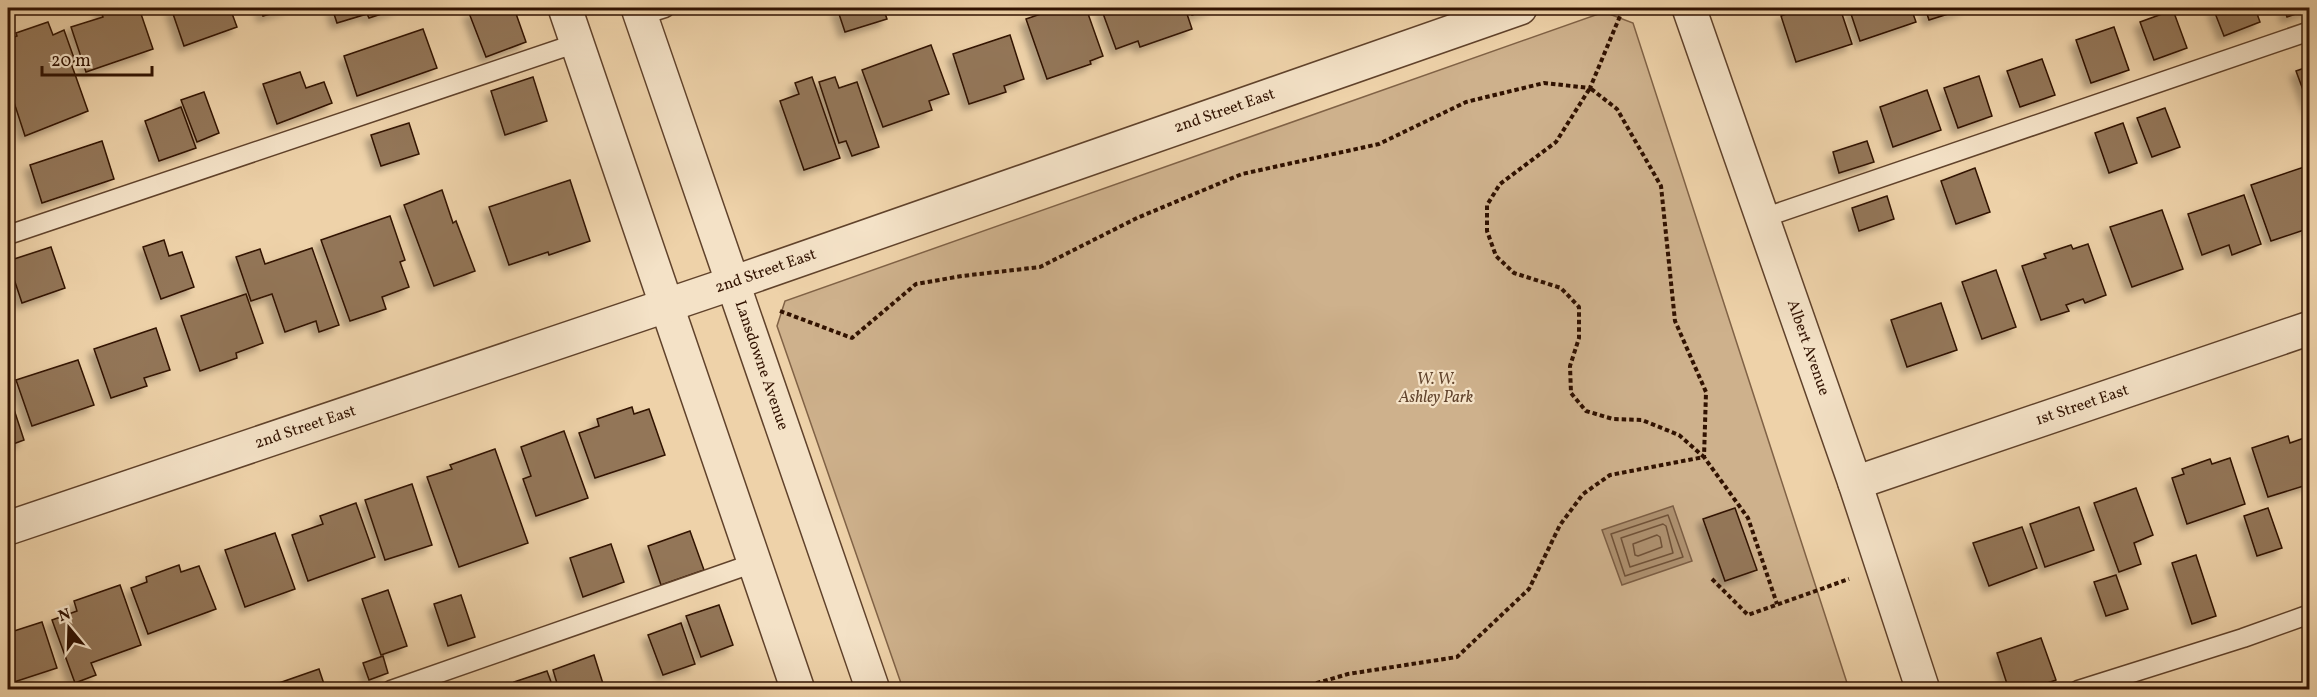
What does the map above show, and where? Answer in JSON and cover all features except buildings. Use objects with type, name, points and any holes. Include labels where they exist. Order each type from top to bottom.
[{"type":"street","points":[[565,8],[798,690]]},
{"type":"street","name":"2nd Street East","points":[[8,528],[746,278],[1520,8]]},
{"type":"street","name":"Albert Avenue","points":[[1689,8],[1884,567],[1923,690]]},
{"type":"street","name":"Lansdowne Avenue","points":[[648,10],[746,278],[873,690]]},
{"type":"street","name":"1st Street East","points":[[1855,483],[2310,328]]},
{"type":"lane","points":[[1763,218],[2310,31]]},
{"type":"lane","points":[[8,235],[577,43]]},
{"type":"lane","points":[[391,690],[754,563]]},
{"type":"lane","points":[[2078,690],[2243,638],[2310,614]]},
{"type":"path","points":[[1617,8],[1620,16],[1590,88],[1557,142],[1500,184],[1487,205],[1487,231],[1496,256],[1515,273],[1561,288],[1579,307],[1579,338],[1570,366],[1571,393],[1586,411],[1613,419],[1642,420],[1679,435],[1704,457],[1748,518],[1777,604]]},
{"type":"path","points":[[746,278],[771,308],[852,338],[916,284],[1040,267],[1137,218],[1242,174],[1379,144],[1466,102],[1544,83],[1590,88],[1617,109],[1661,186],[1675,321],[1706,392],[1704,457]]},
{"type":"path","points":[[1303,690],[1310,685],[1348,674],[1457,657],[1529,590],[1560,525],[1582,494],[1610,476],[1704,457]]},
{"type":"path","points":[[1712,579],[1748,615],[1884,567]]},
{"type":"green space","name":"W. W. Ashley Park","points":[[1604,12],[1633,23],[1849,689],[903,689],[777,326],[785,301]]},
{"type":"water","points":[[1673,506],[1692,561],[1622,585],[1602,530]]}]
